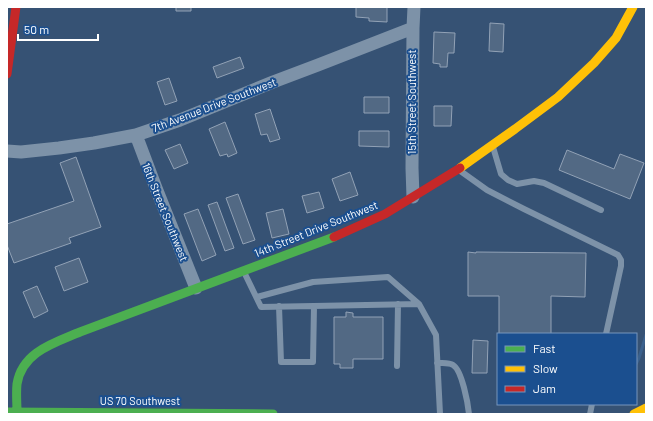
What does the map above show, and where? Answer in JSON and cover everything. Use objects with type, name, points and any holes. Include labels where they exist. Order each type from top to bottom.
[{"type":"street","points":[[7,74],[16,7]]},
{"type":"street","name":"15th Street Southwest","points":[[413,197],[412,28],[414,7]]},
{"type":"street","name":"14th Street Drive Southwest","points":[[17,412],[17,385],[19,376],[25,363],[38,351],[80,332],[339,235],[385,214],[458,169],[492,146],[558,97],[594,63],[616,38],[633,7]]},
{"type":"street","name":"7th Avenue Drive Southwest","points":[[7,151],[21,152],[60,148],[136,135],[180,120],[272,82],[412,28]]},
{"type":"street","name":"16th Street Southwest","points":[[136,135],[196,288]]},
{"type":"street","points":[[634,414],[646,408]]},
{"type":"street","name":"US 70 Southwest","points":[[7,412],[273,414]]},
{"type":"lane","points":[[492,146],[501,174],[508,180],[517,184],[534,181],[544,183],[601,210]]},
{"type":"lane","points":[[458,169],[494,193],[618,255],[621,260],[621,266],[606,333]]},
{"type":"lane","points":[[243,271],[261,307],[419,304]]},
{"type":"lane","points":[[257,297],[313,282],[388,277],[419,304],[436,335],[440,414]]},
{"type":"lane","points":[[398,304],[398,366]]},
{"type":"lane","points":[[280,306],[281,362],[313,362],[314,306]]},
{"type":"lane","points":[[437,363],[455,365],[467,398],[469,414]]},
{"type":"building","points":[[176,7],[191,7],[191,11],[176,11]]},
{"type":"building","points":[[356,7],[387,7],[387,22],[369,21],[369,18],[356,17]]},
{"type":"building","points":[[490,23],[504,24],[503,52],[489,51]]},
{"type":"building","points":[[434,32],[455,33],[454,53],[448,53],[447,67],[440,67],[440,64],[433,63]]},
{"type":"building","points":[[240,57],[244,68],[217,78],[213,67]]},
{"type":"building","points":[[169,78],[177,101],[165,105],[157,82]]},
{"type":"building","points":[[364,97],[389,97],[389,113],[364,113]]},
{"type":"building","points":[[434,106],[452,106],[451,126],[434,126]]},
{"type":"building","points":[[270,109],[280,139],[270,142],[267,134],[261,135],[255,114]]},
{"type":"building","points":[[225,122],[237,153],[228,157],[227,154],[220,156],[209,129]]},
{"type":"building","points":[[359,131],[389,131],[389,147],[359,146]]},
{"type":"building","points":[[180,144],[188,163],[174,169],[165,150]]},
{"type":"building","points":[[567,150],[614,169],[620,154],[644,163],[630,199],[559,170]]},
{"type":"building","points":[[76,157],[101,227],[69,238],[71,243],[14,263],[7,245],[7,224],[74,201],[60,163]]},
{"type":"building","points":[[350,172],[358,195],[340,201],[332,179]]},
{"type":"building","points":[[319,192],[324,208],[307,213],[302,196]]},
{"type":"building","points":[[238,194],[255,240],[243,244],[226,198]]},
{"type":"building","points":[[217,202],[234,248],[225,251],[208,205]]},
{"type":"building","points":[[198,209],[216,255],[202,261],[184,214]]},
{"type":"building","points":[[283,209],[289,234],[272,238],[266,213]]},
{"type":"building","points":[[468,252],[586,253],[585,297],[551,296],[551,333],[499,333],[499,296],[468,296]]},
{"type":"building","points":[[79,258],[88,282],[64,291],[55,267]]},
{"type":"building","points":[[37,286],[48,311],[34,318],[23,292]]},
{"type":"building","points":[[346,312],[353,313],[353,317],[383,317],[383,359],[353,359],[353,368],[340,368],[340,364],[334,364],[334,317],[346,317]]},
{"type":"building","points":[[473,340],[488,341],[487,373],[472,373]]},
{"type":"waterway","points":[[637,362],[646,335]]},
{"type":"traffic: fast","points":[[17,412],[17,384],[20,373],[32,356],[50,345],[80,332],[334,237]]},
{"type":"traffic: fast","points":[[7,412],[273,414]]},
{"type":"traffic: slow","points":[[460,168],[558,97],[594,63],[616,38],[633,7]]},
{"type":"traffic: slow","points":[[634,414],[646,408]]},
{"type":"traffic: jam","points":[[7,74],[16,7]]},
{"type":"traffic: jam","points":[[334,237],[385,214],[460,168]]}]
